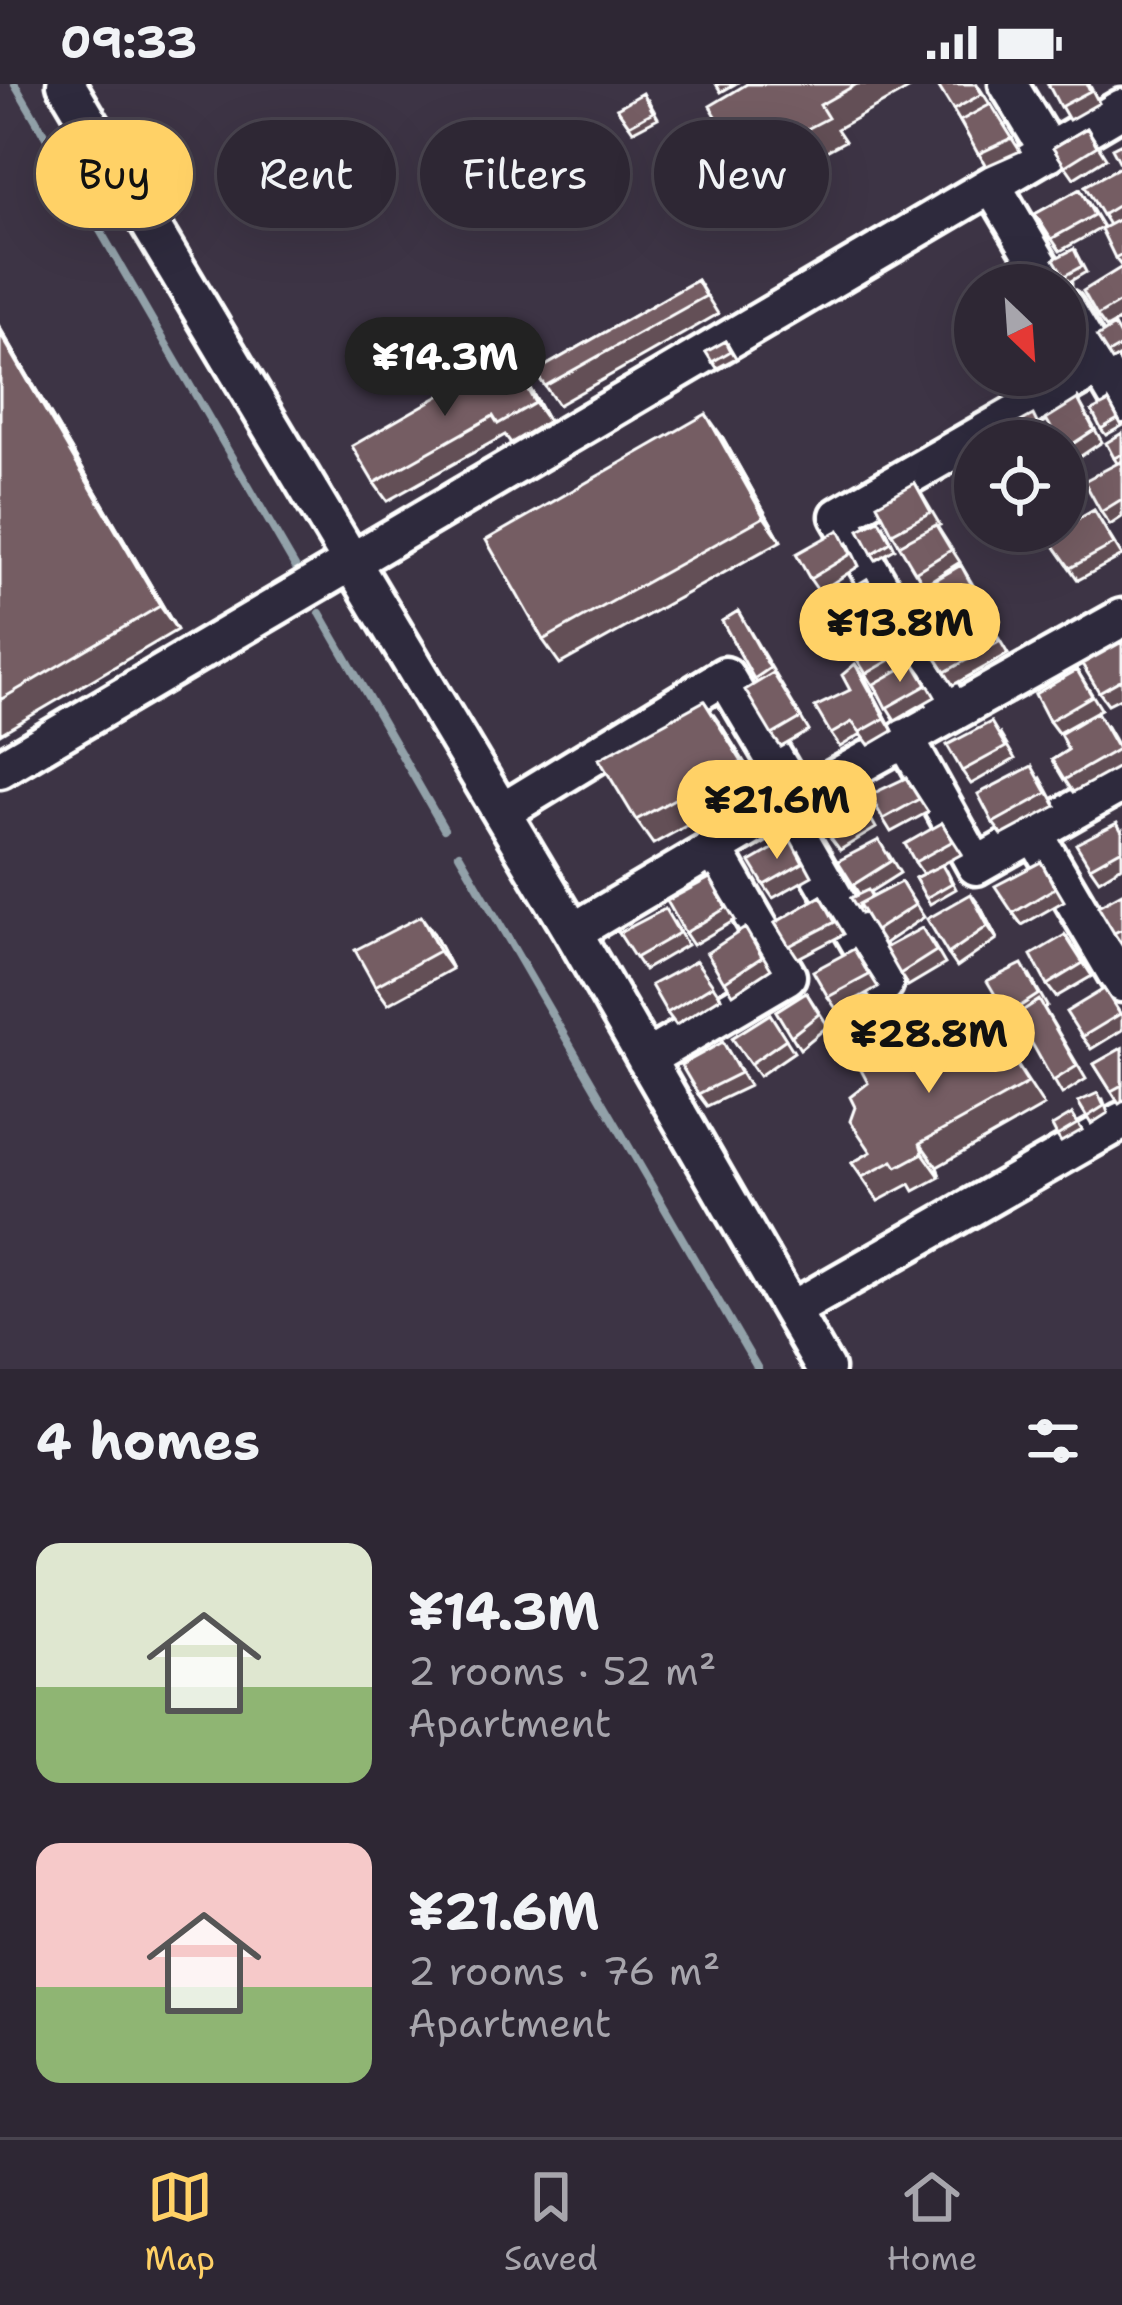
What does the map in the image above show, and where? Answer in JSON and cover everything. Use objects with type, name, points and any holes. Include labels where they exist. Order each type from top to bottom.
[{"type":"street","points":[[66,84],[573,932],[825,1369]]},
{"type":"street","points":[[1008,84],[1048,152]]},
{"type":"street","points":[[0,769],[1118,107]]},
{"type":"street","points":[[992,185],[1039,264]]},
{"type":"street","points":[[1086,343],[1122,404]]},
{"type":"street","points":[[952,712],[838,516],[1100,367]]},
{"type":"street","points":[[573,932],[790,803],[1122,618]]},
{"type":"street","points":[[502,812],[725,676],[884,984]]},
{"type":"street","points":[[905,738],[976,866],[1122,783]]},
{"type":"street","points":[[1034,833],[1122,983]]},
{"type":"street","points":[[646,1059],[787,976],[712,848]]},
{"type":"street","points":[[792,1310],[1122,1121]]},
{"type":"building","points":[[747,84],[857,84],[820,105],[828,118],[824,120],[718,120],[710,106]]},
{"type":"building","points":[[937,84],[976,84],[982,94],[953,110]]},
{"type":"building","points":[[1048,84],[1087,84],[1090,91],[1060,107]]},
{"type":"building","points":[[643,93],[653,112],[630,124],[617,108]]},
{"type":"building","points":[[991,104],[1012,138],[978,154],[960,121]]},
{"type":"building","points":[[1087,128],[1097,146],[1065,166],[1053,148]]},
{"type":"building","points":[[1122,143],[1122,159],[1119,161],[1112,148]]},
{"type":"building","points":[[1122,166],[1122,203],[1102,215],[1085,186]]},
{"type":"building","points":[[1080,189],[1094,215],[1051,239],[1035,214]]},
{"type":"building","points":[[1122,218],[1122,254],[1115,258],[1101,229]]},
{"type":"building","points":[[1074,249],[1081,264],[1057,264],[1054,259]]},
{"type":"building","points":[[1122,267],[1122,301],[1097,316],[1086,289]]},
{"type":"building","points":[[697,280],[706,296],[545,386],[535,372]]},
{"type":"building","points":[[1114,326],[1122,346],[1108,354],[1097,337]]},
{"type":"building","points":[[0,333],[160,606],[0,700]]},
{"type":"building","points":[[726,341],[731,351],[712,362],[706,352]]},
{"type":"building","points":[[509,356],[535,403],[498,424],[493,416],[374,483],[352,446]]},
{"type":"building","points":[[1078,399],[1094,430],[1086,435],[1086,420],[1046,419]]},
{"type":"building","points":[[1109,402],[1118,419],[1101,429],[1092,411]]},
{"type":"building","points":[[706,414],[764,517],[543,640],[486,540]]},
{"type":"building","points":[[1122,433],[1122,454],[1114,458],[1106,443]]},
{"type":"building","points":[[1122,461],[1122,499],[1101,512],[1086,480]]},
{"type":"building","points":[[915,483],[931,512],[892,533],[877,504]]},
{"type":"building","points":[[1094,510],[1114,544],[1070,568],[1059,552],[1086,552],[1086,515]]},
{"type":"building","points":[[879,520],[891,542],[872,554],[859,530]]},
{"type":"building","points":[[936,525],[951,550],[915,572],[899,545]]},
{"type":"building","points":[[839,530],[851,554],[810,579],[796,554]]},
{"type":"building","points":[[961,565],[976,593],[936,615],[920,589]]},
{"type":"building","points":[[867,579],[879,605],[837,629],[823,605]]},
{"type":"building","points":[[738,611],[770,668],[754,679],[722,621]]},
{"type":"building","points":[[887,622],[904,652],[866,674],[848,645]]},
{"type":"building","points":[[962,622],[968,633],[948,643],[941,629]]},
{"type":"building","points":[[989,622],[999,642],[945,672],[932,652]]},
{"type":"building","points":[[1122,642],[1122,679],[1099,692],[1082,664]]},
{"type":"building","points":[[913,662],[927,685],[886,708],[874,684]]},
{"type":"building","points":[[855,664],[885,718],[860,732],[852,722],[831,734],[815,707],[850,690],[842,675]]},
{"type":"building","points":[[1077,670],[1092,696],[1049,721],[1035,694]]},
{"type":"building","points":[[773,673],[801,718],[772,735],[745,690]]},
{"type":"building","points":[[704,701],[742,762],[636,820],[599,759]]},
{"type":"building","points":[[1097,712],[1118,749],[1064,780],[1052,760],[1068,750],[1060,734]]},
{"type":"building","points":[[991,722],[1006,747],[962,771],[947,745]]},
{"type":"building","points":[[1032,766],[1047,793],[993,823],[978,794]]},
{"type":"building","points":[[906,778],[919,799],[883,819],[870,795]]},
{"type":"building","points":[[853,787],[868,816],[831,838],[815,810]]},
{"type":"building","points":[[942,823],[953,841],[915,862],[905,844]]},
{"type":"building","points":[[1117,823],[1122,849],[1090,867],[1076,844]]},
{"type":"building","points":[[790,839],[803,863],[764,885],[750,862]]},
{"type":"building","points":[[879,840],[891,861],[853,885],[838,861]]},
{"type":"building","points":[[1041,862],[1055,888],[1013,913],[995,886]]},
{"type":"building","points":[[942,865],[952,883],[926,898],[915,878]]},
{"type":"building","points":[[710,878],[726,908],[685,933],[667,901]]},
{"type":"building","points":[[901,882],[915,905],[875,931],[859,904]]},
{"type":"building","points":[[868,890],[872,897],[857,908],[851,898]]},
{"type":"building","points":[[1122,893],[1122,929],[1114,933],[1098,906]]},
{"type":"building","points":[[971,894],[988,926],[948,954],[927,919]]},
{"type":"building","points":[[821,896],[835,922],[789,946],[775,923]]},
{"type":"building","points":[[665,909],[679,933],[635,958],[619,933]]},
{"type":"building","points":[[421,916],[439,951],[375,986],[355,950]]},
{"type":"building","points":[[745,928],[762,957],[724,982],[707,953]]},
{"type":"building","points":[[922,928],[936,951],[900,974],[885,948]]},
{"type":"building","points":[[1065,935],[1083,963],[1047,985],[1031,955]]},
{"type":"building","points":[[854,949],[869,975],[828,997],[813,971]]},
{"type":"building","points":[[696,961],[713,985],[667,1013],[651,985]]},
{"type":"building","points":[[1022,964],[1039,994],[1007,1015],[987,981]]},
{"type":"building","points":[[1104,989],[1120,1014],[1082,1037],[1066,1012]]},
{"type":"building","points":[[806,992],[819,1014],[791,1036],[776,1011]]},
{"type":"building","points":[[1039,1000],[1077,1066],[1053,1081],[1016,1015]]},
{"type":"building","points":[[770,1014],[786,1039],[750,1064],[732,1038]]},
{"type":"building","points":[[991,1025],[1028,1083],[920,1143],[923,1153],[862,1177],[852,1163],[871,1152],[850,1121],[855,1107],[850,1097],[868,1083],[861,1070],[888,1050],[901,1069]]},
{"type":"building","points":[[723,1042],[740,1073],[698,1094],[681,1065]]},
{"type":"building","points":[[1122,1048],[1122,1085],[1111,1091],[1094,1064]]},
{"type":"building","points":[[1098,1093],[1104,1106],[1087,1117],[1078,1102]]},
{"type":"building","points":[[1072,1114],[1077,1124],[1057,1136],[1052,1126]]},
{"type":"waterway","points":[[15,84],[296,568]]},
{"type":"waterway","points":[[320,613],[444,829]]},
{"type":"waterway","points":[[459,854],[758,1369]]}]
